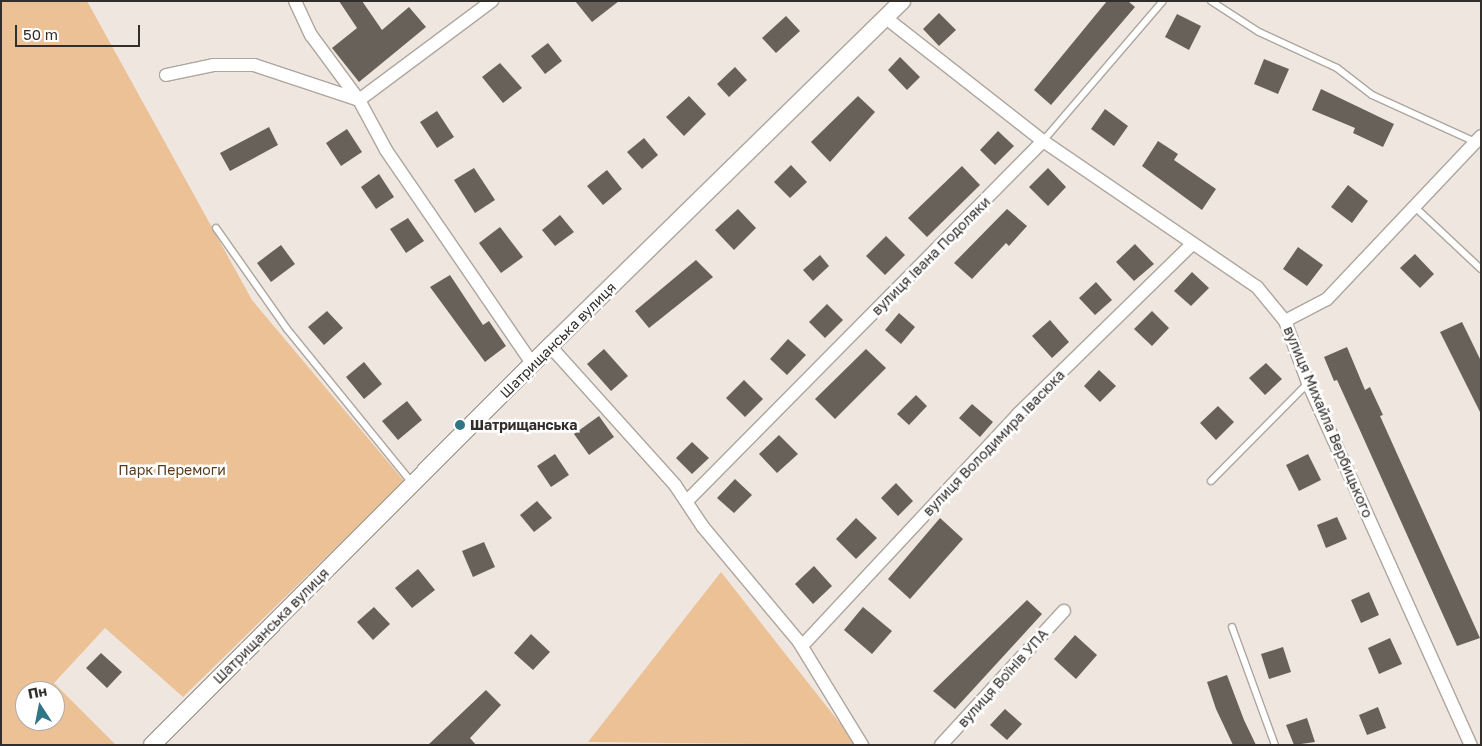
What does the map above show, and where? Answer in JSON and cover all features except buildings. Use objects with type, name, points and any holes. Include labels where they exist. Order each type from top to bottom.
[{"type":"street","points":[[295,1],[311,36],[360,100],[386,150],[532,363]]},
{"type":"street","points":[[360,100],[492,1]]},
{"type":"street","name":"Шатрищанська вулиця","points":[[152,745],[532,363],[902,1]]},
{"type":"street","name":"вулиця Михайла Вербицького","points":[[886,18],[1043,142],[1256,288],[1285,321],[1308,383],[1471,745]]},
{"type":"street","points":[[166,75],[213,65],[254,65],[360,100]]},
{"type":"street","points":[[1285,321],[1327,300],[1416,208],[1478,139]]},
{"type":"street","name":"вулиця Івана Подоляки","points":[[687,501],[1043,142]]},
{"type":"street","name":"вулиця Володимира Івасюка","points":[[802,646],[1018,414],[1192,244]]},
{"type":"street","points":[[550,346],[687,501],[703,527],[802,646],[862,745]]},
{"type":"street","name":"вулиця Воїнів УПА","points":[[941,745],[1064,611]]},
{"type":"lane","name":"вулиця Івана Подоляки","points":[[1043,142],[1163,1]]},
{"type":"lane","points":[[1211,1],[1259,32],[1336,68],[1372,95],[1478,139]]},
{"type":"lane","points":[[1416,208],[1481,269]]},
{"type":"lane","points":[[216,228],[266,301],[412,484]]},
{"type":"lane","points":[[1211,481],[1308,383]]},
{"type":"lane","points":[[1232,627],[1276,745]]},
{"type":"green space","name":"Парк Перемоги","points":[[1,1],[87,1],[252,300],[404,481],[183,697],[105,628],[56,681],[15,681],[15,731],[65,731],[65,694],[116,745],[1,745]]},
{"type":"green space","points":[[721,572],[857,745],[588,742]]},
{"type":"place","name":"Шатрищанська","points":[[460,425]]}]
